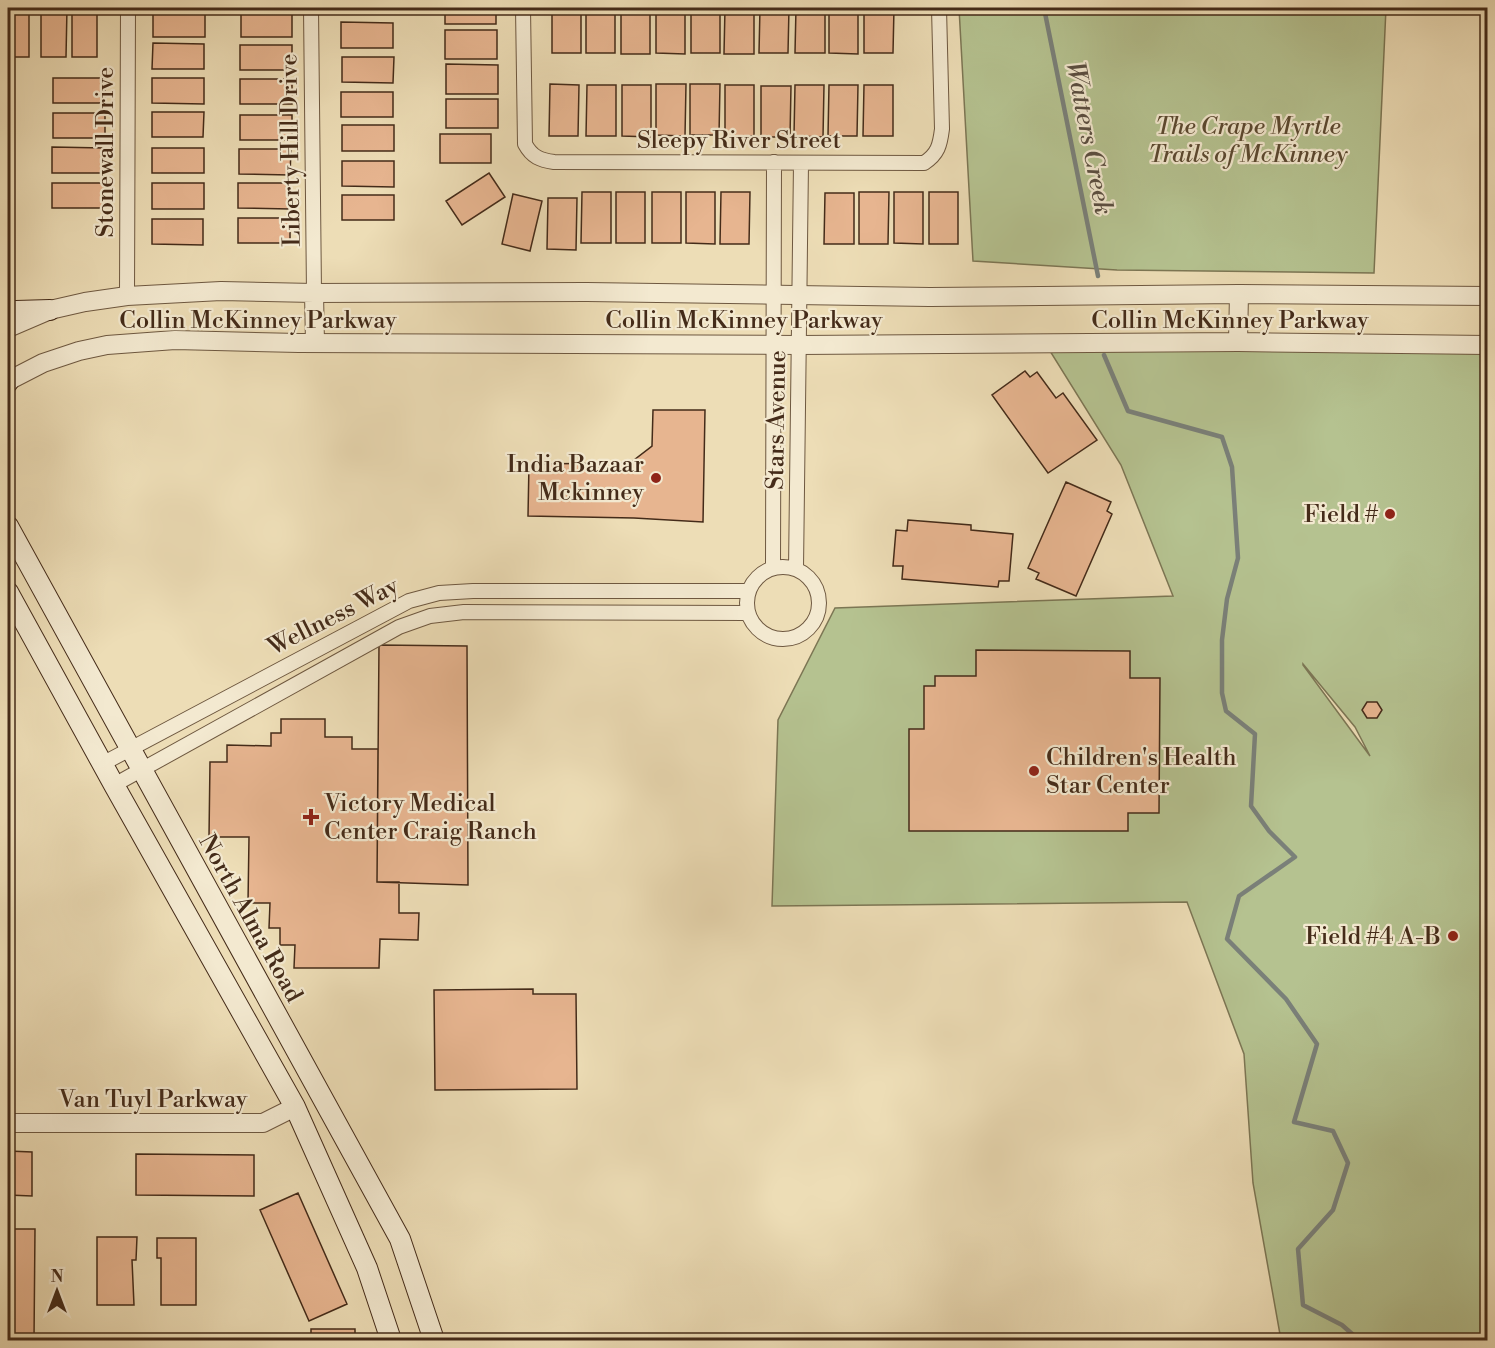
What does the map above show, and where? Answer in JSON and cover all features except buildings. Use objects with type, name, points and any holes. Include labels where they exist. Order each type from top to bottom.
[{"type":"main road","points":[[8,314],[16,310],[50,310]]},
{"type":"main road","name":"North Alma Road","points":[[8,526],[399,1239],[434,1341]]},
{"type":"main road","points":[[8,592],[114,786],[295,1107],[367,1268],[391,1341]]},
{"type":"street","name":"Stonewall Drive","points":[[127,296],[128,8]]},
{"type":"street","name":"Liberty Hill Drive","points":[[311,8],[314,293]]},
{"type":"street","name":"Sleepy River Street","points":[[523,8],[525,144],[530,153],[540,160],[554,162],[801,163],[924,163],[934,157],[940,146],[941,137],[939,8]]},
{"type":"street","name":"Stars Avenue","points":[[773,568],[774,162]]},
{"type":"street","name":"Stars Avenue","points":[[796,569],[801,163]]},
{"type":"street","name":"Collin McKinney Parkway","points":[[8,328],[50,310],[85,302],[127,296],[221,291],[587,292],[774,296],[1239,294],[1488,296]]},
{"type":"street","points":[[314,293],[315,343]]},
{"type":"street","points":[[1238,342],[1239,294]]},
{"type":"street","name":"Collin McKinney Parkway","points":[[8,381],[43,363],[79,351],[107,345],[175,340],[315,343],[774,345],[1238,342],[1488,345]]},
{"type":"street","points":[[773,568],[796,569],[811,580],[816,588],[820,600],[819,609],[814,621],[805,632],[794,638],[770,637],[754,624],[748,613],[749,591],[761,574],[773,568]]},
{"type":"street","name":"Wellness Way","points":[[102,764],[409,601],[439,593],[473,591],[749,591]]},
{"type":"street","name":"Wellness Way","points":[[114,786],[399,627],[430,616],[464,612],[748,613]]},
{"type":"street","name":"Van Tuyl Parkway","points":[[8,1123],[263,1123],[295,1107]]},
{"type":"green space","name":"The Crape Myrtle Trails of McKinney","points":[[959,8],[1386,8],[1374,273],[1117,270],[973,261]]},
{"type":"green space","points":[[1050,351],[1487,352],[1487,1340],[1281,1340],[1253,1183],[1244,1054],[1187,902],[772,906],[778,720],[835,608],[1173,596],[1121,465]],"holes":[[[1303,664],[1355,727],[1370,756]]]},
{"type":"waterway","name":"Watters Creek","points":[[1044,8],[1098,276]]},
{"type":"waterway","name":"Watters Creek","points":[[1104,355],[1128,411],[1222,437],[1232,467],[1238,558],[1227,599],[1222,640],[1222,693],[1226,711],[1255,734],[1251,806],[1269,831],[1295,857],[1239,896],[1227,939],[1286,999],[1317,1044],[1294,1122],[1333,1131],[1348,1163],[1333,1210],[1298,1249],[1303,1305],[1342,1325],[1359,1340]]},
{"type":"place","name":"India Bazaar Mckinney","points":[[656,478]]},
{"type":"place","name":"Field #","points":[[1390,514]]},
{"type":"place","name":"Children's Health Star Center","points":[[1034,771]]},
{"type":"place","name":"Victory Medical Center Craig Ranch","points":[[311,817]]},
{"type":"place","name":"Field #4 A-B","points":[[1453,936]]}]
